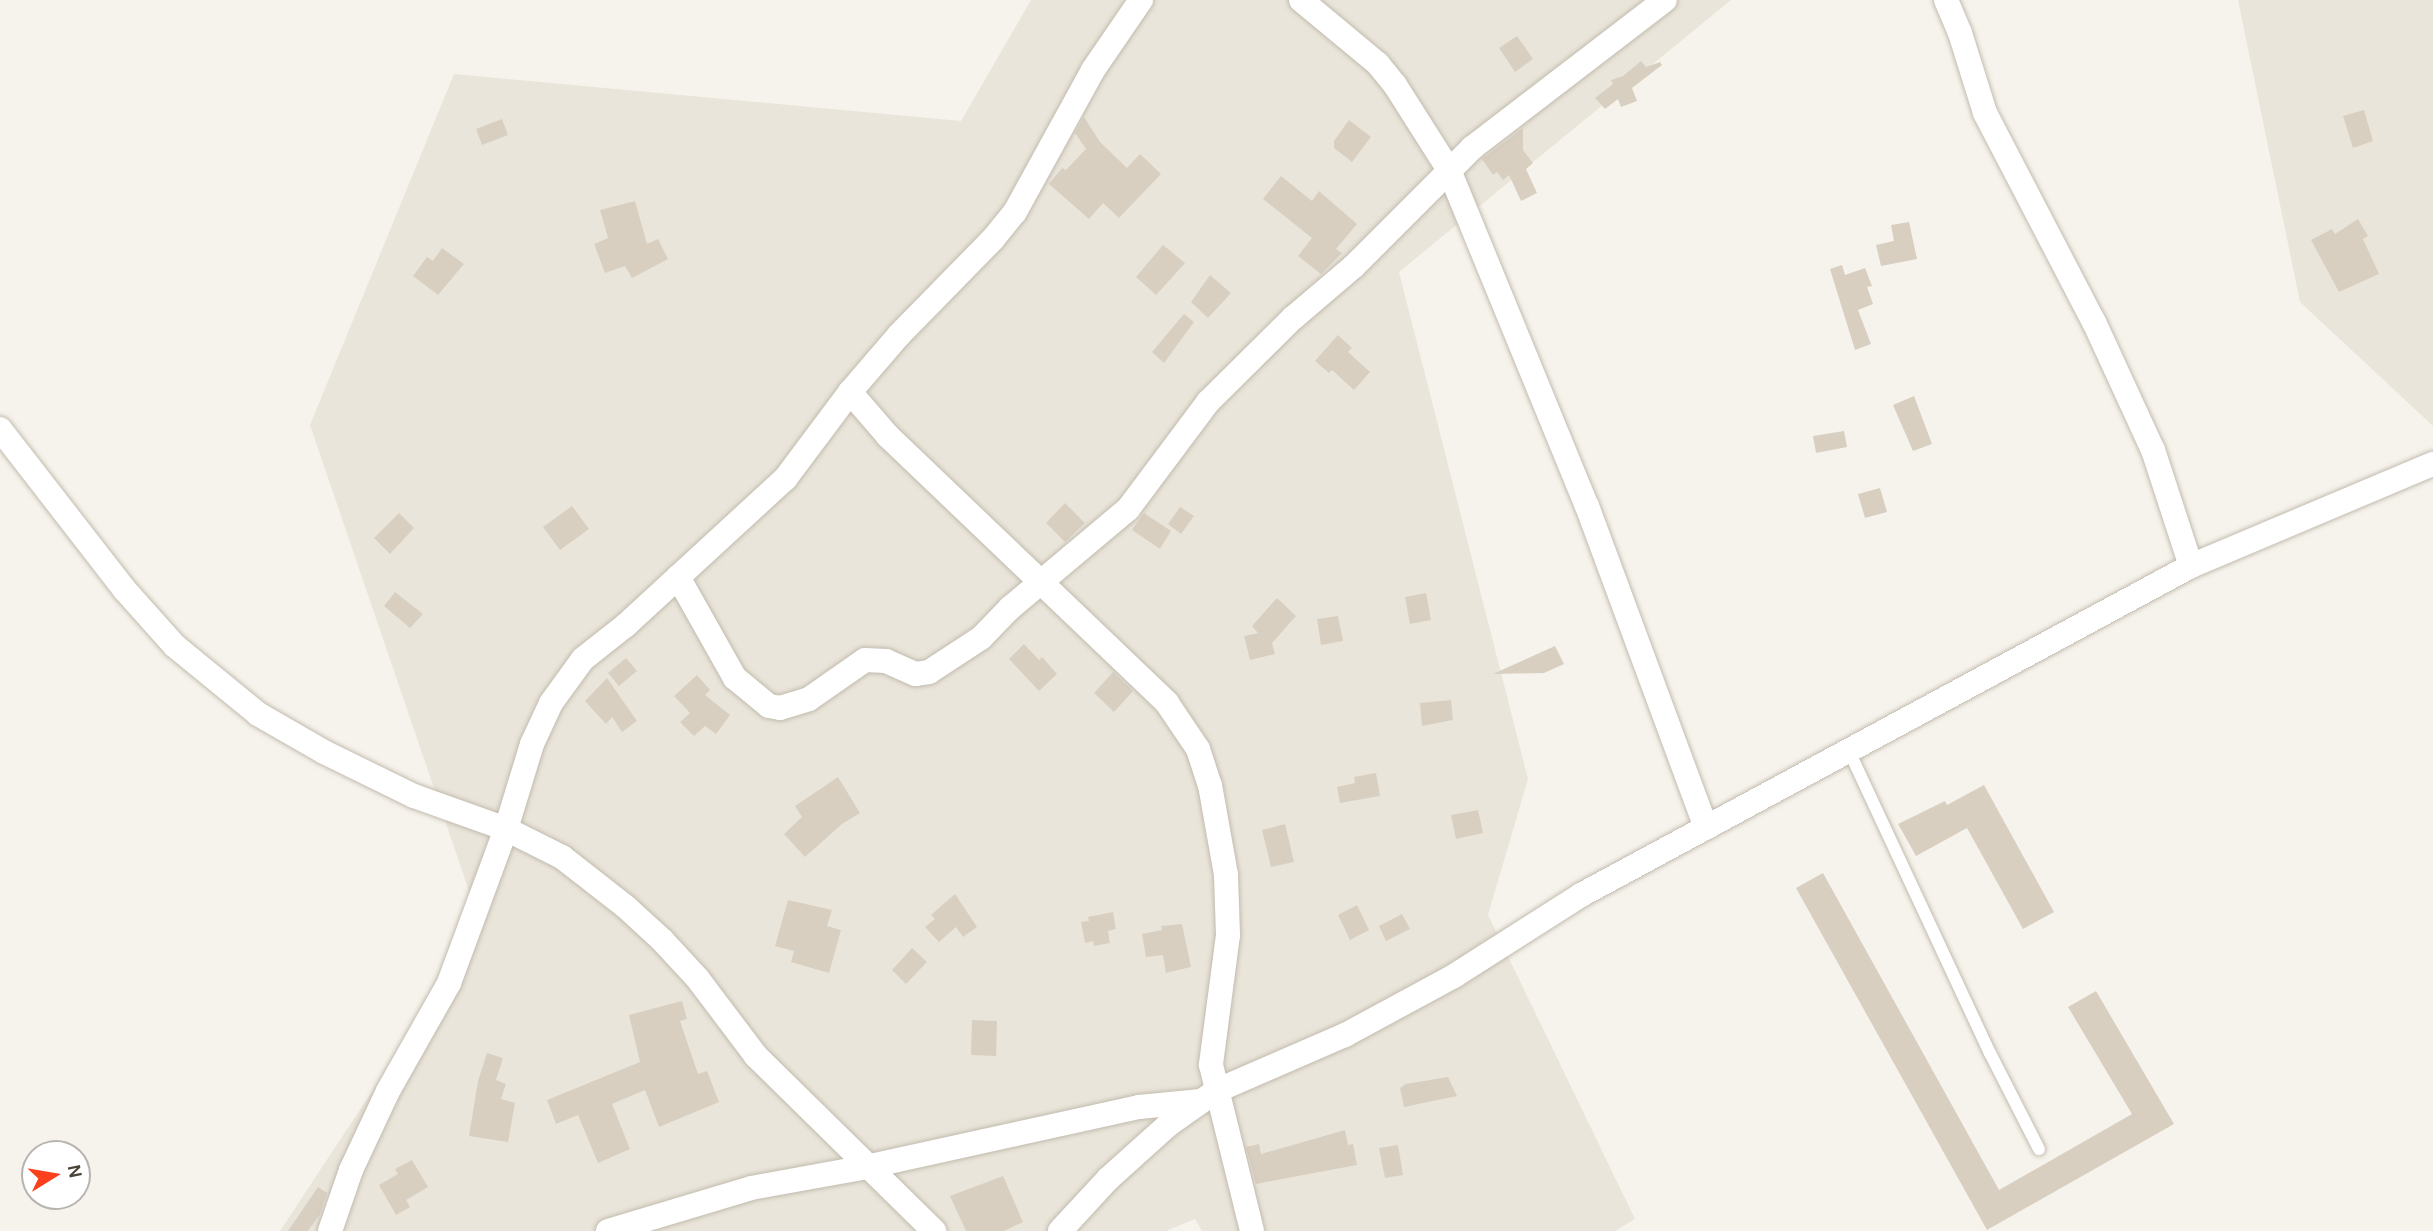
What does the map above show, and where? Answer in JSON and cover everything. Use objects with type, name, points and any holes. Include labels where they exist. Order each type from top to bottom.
[{"type":"street","points":[[330,1231],[351,1170],[388,1091],[449,984],[506,829],[531,744],[551,704],[583,659],[785,480],[850,392],[899,335],[969,265],[1015,212],[1093,71],[1141,0]]},
{"type":"street","points":[[1301,0],[1378,64],[1410,108],[1449,170],[1587,506],[1706,828]]},
{"type":"street","points":[[678,577],[735,678],[769,706],[780,708],[809,699],[865,660],[886,661],[915,674],[929,673],[974,643],[1010,608],[1128,509],[1208,402],[1293,318],[1354,266],[1449,170],[1503,123],[1665,0]]},
{"type":"street","points":[[1946,0],[1960,33],[1985,113],[2094,323],[2153,450],[2191,566]]},
{"type":"street","points":[[850,392],[888,436],[1167,703],[1198,749],[1210,785],[1226,875],[1228,935],[1208,1096],[1252,1231]]},
{"type":"street","points":[[0,429],[124,589],[167,637],[258,714],[324,752],[414,796],[506,829],[562,857],[626,907],[662,940],[698,979],[757,1056],[866,1167],[934,1231]]},
{"type":"street","points":[[1059,1231],[1108,1179],[1168,1125],[1208,1096],[1345,1035],[1454,976],[1581,895],[2191,566],[2433,464]]},
{"type":"street","points":[[608,1231],[751,1188],[866,1167],[1139,1107],[1208,1096]]},
{"type":"lane","points":[[1849,751],[1990,1054],[2039,1149]]},
{"type":"shaded area","points":[[1031,0],[1731,0],[1399,272],[1528,779],[1488,915],[1635,1219],[1615,1231],[1202,1231],[1195,1219],[1166,1231],[280,1231],[481,926],[310,425],[454,74],[961,121]]},
{"type":"shaded area","points":[[2238,0],[2433,0],[2433,426],[2300,302]]},
{"type":"building","points":[[1517,36],[1533,59],[1515,72],[1499,48]]},
{"type":"building","points":[[1641,61],[1646,67],[1660,62],[1662,65],[1632,88],[1637,101],[1621,107],[1618,99],[1605,109],[1595,98],[1613,84],[1611,80],[1623,76]]},
{"type":"building","points":[[2364,110],[2373,141],[2353,148],[2343,116]]},
{"type":"building","points":[[1084,117],[1100,142],[1127,168],[1140,154],[1161,174],[1119,218],[1103,203],[1089,219],[1049,184],[1062,168],[1066,170],[1086,149],[1075,133]]},
{"type":"building","points":[[502,119],[508,135],[482,145],[476,129]]},
{"type":"building","points":[[1349,120],[1371,137],[1352,162],[1334,148],[1334,141]]},
{"type":"building","points":[[1523,128],[1523,150],[1533,163],[1526,169],[1537,193],[1521,201],[1509,175],[1503,180],[1497,172],[1493,175],[1482,159]]},
{"type":"building","points":[[1281,176],[1312,201],[1319,191],[1357,224],[1336,249],[1342,253],[1321,274],[1298,256],[1312,238],[1263,199]]},
{"type":"building","points":[[635,201],[647,244],[658,239],[668,259],[632,278],[625,266],[605,273],[594,244],[608,238],[600,210]]},
{"type":"building","points":[[2358,219],[2368,236],[2363,239],[2379,274],[2339,292],[2311,240],[2332,229],[2335,234]]},
{"type":"building","points":[[1909,222],[1917,259],[1881,266],[1876,245],[1894,241],[1891,225]]},
{"type":"building","points":[[1163,245],[1185,263],[1156,295],[1136,277]]},
{"type":"building","points":[[442,248],[464,264],[438,295],[413,276],[427,257],[433,261]]},
{"type":"building","points":[[1842,265],[1845,275],[1865,268],[1872,286],[1867,287],[1873,304],[1858,310],[1871,344],[1855,350],[1830,269]]},
{"type":"building","points":[[1210,275],[1231,293],[1208,318],[1191,302]]},
{"type":"building","points":[[1184,314],[1194,322],[1164,363],[1152,352]]},
{"type":"building","points":[[1338,335],[1352,348],[1348,352],[1370,372],[1354,390],[1332,370],[1329,373],[1315,361]]},
{"type":"building","points":[[1914,396],[1932,444],[1913,451],[1893,405]]},
{"type":"building","points":[[1844,431],[1847,447],[1816,453],[1813,436]]},
{"type":"building","points":[[1880,488],[1887,512],[1865,518],[1858,494]]},
{"type":"building","points":[[1065,503],[1085,523],[1065,542],[1046,523]]},
{"type":"building","points":[[572,506],[589,529],[560,550],[543,527]]},
{"type":"building","points":[[1180,507],[1194,516],[1181,534],[1168,524]]},
{"type":"building","points":[[399,513],[414,528],[390,554],[374,538]]},
{"type":"building","points":[[1144,513],[1171,531],[1160,549],[1132,530]]},
{"type":"building","points":[[395,592],[423,614],[410,628],[384,606]]},
{"type":"building","points":[[1426,593],[1431,620],[1410,624],[1405,597]]},
{"type":"building","points":[[1277,598],[1296,616],[1272,643],[1275,654],[1250,660],[1244,636],[1258,633],[1252,626]]},
{"type":"building","points":[[1338,616],[1343,641],[1321,645],[1317,619]]},
{"type":"building","points":[[1024,644],[1039,660],[1042,657],[1057,674],[1039,691],[1009,659]]},
{"type":"building","points":[[1555,646],[1564,664],[1544,673],[1493,674]]},
{"type":"building","points":[[626,658],[637,671],[619,686],[608,673]]},
{"type":"building","points":[[1113,672],[1133,691],[1114,712],[1094,693]]},
{"type":"building","points":[[697,675],[710,690],[705,695],[730,715],[716,734],[705,726],[694,736],[680,722],[690,713],[674,696]]},
{"type":"building","points":[[607,678],[637,721],[622,732],[612,717],[606,724],[585,701]]},
{"type":"building","points":[[1451,700],[1453,720],[1422,726],[1420,703]]},
{"type":"building","points":[[1376,773],[1380,796],[1340,803],[1337,787],[1355,783],[1354,777]]},
{"type":"building","points":[[838,777],[860,813],[842,824],[805,857],[784,834],[802,817],[795,806]]},
{"type":"building","points":[[1984,785],[2054,912],[2023,929],[1967,828],[1916,856],[1898,824],[1945,801],[1947,805]]},
{"type":"building","points":[[1478,810],[1483,833],[1456,839],[1451,815]]},
{"type":"building","points":[[1285,824],[1294,862],[1271,867],[1262,830]]},
{"type":"building","points":[[1823,873],[1999,1190],[2132,1114],[2068,1007],[2096,991],[2174,1124],[1987,1230],[1796,888]]},
{"type":"building","points":[[955,894],[977,927],[963,937],[956,927],[939,942],[925,927],[935,919],[931,915]]},
{"type":"building","points":[[788,900],[832,910],[827,926],[841,930],[829,973],[791,962],[794,951],[775,946]]},
{"type":"building","points":[[1357,905],[1369,930],[1350,940],[1338,915]]},
{"type":"building","points":[[1113,912],[1116,929],[1108,931],[1110,943],[1094,946],[1093,941],[1085,943],[1081,922],[1089,921],[1088,917]]},
{"type":"building","points":[[1402,914],[1410,929],[1386,941],[1379,926]]},
{"type":"building","points":[[1182,924],[1191,967],[1166,973],[1163,955],[1146,957],[1142,934],[1162,930],[1161,926]]},
{"type":"building","points":[[912,948],[927,962],[906,984],[892,970]]},
{"type":"building","points":[[682,1001],[687,1019],[680,1021],[698,1074],[707,1071],[719,1102],[659,1127],[645,1090],[612,1104],[630,1149],[598,1163],[578,1115],[556,1124],[547,1100],[640,1062],[629,1015]]},
{"type":"building","points":[[972,1020],[997,1021],[996,1056],[971,1055]]},
{"type":"building","points":[[487,1053],[503,1058],[496,1080],[506,1084],[501,1099],[515,1103],[508,1142],[469,1136],[478,1081]]},
{"type":"building","points":[[1448,1077],[1457,1096],[1404,1107],[1400,1088],[1406,1084]]},
{"type":"building","points":[[1345,1130],[1348,1145],[1353,1144],[1357,1165],[1256,1184],[1246,1147],[1259,1144],[1261,1154]]},
{"type":"building","points":[[1398,1145],[1403,1175],[1385,1178],[1379,1148]]},
{"type":"building","points":[[412,1160],[428,1187],[406,1200],[410,1207],[396,1215],[379,1185],[398,1174],[395,1169]]},
{"type":"building","points":[[1003,1176],[1023,1222],[1004,1231],[966,1231],[950,1196]]},
{"type":"building","points":[[318,1187],[327,1193],[320,1214],[308,1231],[288,1231]]}]
